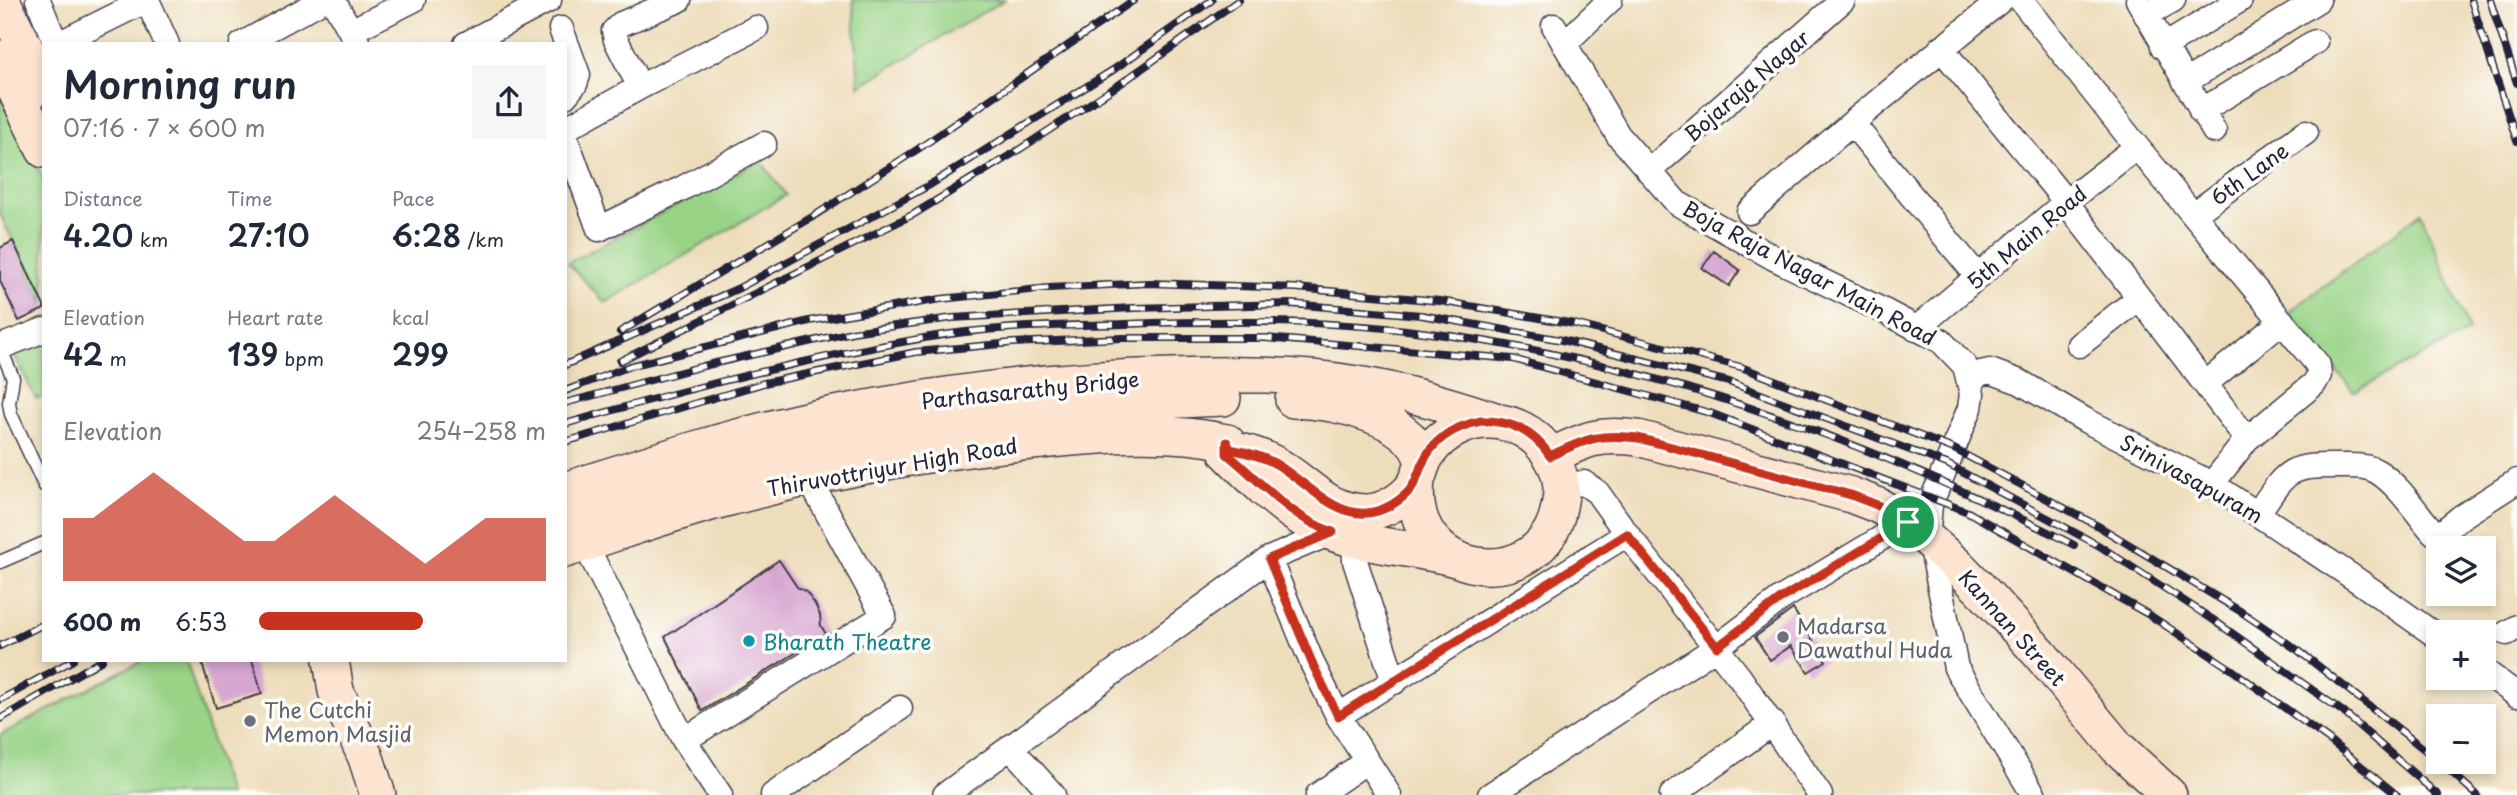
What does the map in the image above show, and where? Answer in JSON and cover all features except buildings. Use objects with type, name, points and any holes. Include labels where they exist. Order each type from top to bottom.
[{"type":"main road","points":[[2,0],[42,83]]},
{"type":"main road","points":[[0,58],[42,146]]},
{"type":"main road","name":"Parthasarathy Bridge","points":[[572,538],[742,463],[801,448],[922,425],[1201,387],[1264,374],[1355,383],[1420,396],[1500,422]]},
{"type":"main road","name":"Parthasarathy Bridge","points":[[567,489],[726,440],[856,410],[934,397],[1085,380],[1201,387],[1353,409],[1370,415],[1407,436],[1416,445],[1420,472]]},
{"type":"main road","points":[[1227,442],[1227,454],[1286,507],[1306,521],[1343,535],[1476,565],[1496,566],[1531,552],[1545,539],[1555,522],[1562,495],[1555,470],[1542,444],[1527,432],[1500,422],[1481,421],[1454,429],[1433,447],[1420,472],[1417,510],[1423,528],[1441,550],[1458,560]]},
{"type":"main road","name":"Thiruvottriyur High Road","points":[[572,538],[809,479],[984,447],[1119,433],[1175,435],[1227,442],[1230,449],[1274,463],[1316,496],[1348,511],[1372,512],[1383,509],[1403,497],[1420,472]]},
{"type":"main road","name":"Kannan Street","points":[[1555,470],[1592,438],[1617,435],[1638,438],[1851,495],[1877,505],[1919,531],[1959,567],[2023,635],[2117,747],[2169,795]]},
{"type":"main road","points":[[331,662],[336,691],[366,758],[379,795]]},
{"type":"street","points":[[38,0],[56,42]]},
{"type":"street","points":[[61,42],[147,0],[166,42]]},
{"type":"street","points":[[249,42],[323,0]]},
{"type":"street","points":[[333,0],[354,37],[414,0]]},
{"type":"street","points":[[470,42],[549,0]]},
{"type":"street","points":[[640,87],[614,31],[621,24],[679,0]]},
{"type":"street","name":"Boja Raja Nagar Main Road","points":[[1611,0],[1559,35],[1618,135],[1677,203],[1774,258],[1884,311],[1948,346],[1965,366],[1970,381]]},
{"type":"street","name":"Bojaraja Nagar","points":[[1649,171],[1843,0]]},
{"type":"street","points":[[1749,212],[2001,0]]},
{"type":"street","points":[[2021,0],[2137,147],[2318,365],[2319,375],[2314,384],[2247,439],[2212,484]]},
{"type":"street","points":[[2173,0],[2142,8],[2207,121],[2315,42]]},
{"type":"street","points":[[2163,47],[2240,0]]},
{"type":"street","points":[[2185,82],[2318,0]]},
{"type":"street","points":[[567,128],[756,28]]},
{"type":"street","points":[[561,29],[566,42]]},
{"type":"street","points":[[567,45],[578,75],[567,94]]},
{"type":"street","points":[[1941,48],[2066,202],[2247,439]]},
{"type":"street","points":[[1852,123],[1978,277]]},
{"type":"street","name":"6th Lane","points":[[2194,214],[2306,132]]},
{"type":"street","points":[[568,152],[599,229],[764,144]]},
{"type":"street","name":"5th Main Road","points":[[1916,329],[2066,202],[2137,147]]},
{"type":"street","points":[[2079,345],[2139,298]]},
{"type":"street","points":[[2205,384],[2282,321]]},
{"type":"street","points":[[0,347],[42,331]]},
{"type":"street","name":"Srinivasapuram","points":[[1970,381],[1981,373],[1990,371],[2020,382],[2085,420],[2212,484],[2426,630]]},
{"type":"street","points":[[1490,795],[1717,647],[1782,598],[1928,528],[1930,505],[1970,408],[1970,381]]},
{"type":"street","points":[[2258,513],[2280,480],[2296,469],[2314,465],[2361,466],[2377,471],[2434,533],[2441,534],[2461,517],[2517,482]]},
{"type":"street","points":[[1555,470],[1578,483],[1591,486],[1602,499],[1740,678],[1820,795]]},
{"type":"street","points":[[684,740],[884,616],[809,479]]},
{"type":"street","points":[[1919,531],[1956,668],[2034,795]]},
{"type":"street","points":[[1338,716],[1627,534]]},
{"type":"street","points":[[944,795],[1269,559],[1343,535],[1355,561],[1394,682]]},
{"type":"street","points":[[572,538],[684,740],[720,795]]},
{"type":"street","points":[[1269,559],[1313,665],[1338,716],[1389,795]]},
{"type":"street","points":[[2496,680],[2517,695]]},
{"type":"street","points":[[773,795],[900,708]]},
{"type":"street","points":[[1672,795],[1773,723]]},
{"type":"street","points":[[1010,747],[1053,795]]},
{"type":"street","points":[[1318,795],[1367,761]]},
{"type":"lane","points":[[0,347],[14,380],[9,403],[11,414],[42,481]]},
{"type":"lane","points":[[0,562],[42,544]]},
{"type":"green space","points":[[853,0],[1004,0],[859,86]]},
{"type":"green space","points":[[0,89],[42,177],[42,302],[0,214]]},
{"type":"green space","points":[[760,160],[786,195],[605,303],[568,263]]},
{"type":"green space","points":[[2421,213],[2469,331],[2354,392],[2289,312]]},
{"type":"green space","points":[[42,344],[42,397],[36,399],[14,354]]},
{"type":"green space","points":[[139,662],[187,662],[229,795],[0,795],[0,735]]},
{"type":"railway","points":[[620,332],[814,216],[918,149],[1134,0]]},
{"type":"railway","points":[[567,364],[739,288],[928,186],[1113,70],[1212,0]]},
{"type":"railway","points":[[620,361],[914,214],[1120,84],[1239,0]]},
{"type":"railway","points":[[2471,0],[2517,141]]},
{"type":"railway","points":[[2490,0],[2517,83]]},
{"type":"railway","points":[[567,390],[630,366],[809,321],[941,299],[1049,288],[1149,283],[1296,288],[1440,301],[1575,324],[1741,367],[1954,449],[2098,526],[2240,611],[2299,651],[2426,751]]},
{"type":"railway","points":[[567,402],[703,366],[852,332],[952,318],[1133,308],[1291,304],[1421,315],[1562,340],[1729,382],[1947,464],[2098,545],[2212,619],[2342,711],[2438,795]]},
{"type":"railway","points":[[567,423],[792,365],[954,333],[1028,327],[1199,322],[1312,323],[1386,328],[1507,345],[1591,363],[1757,410],[1919,472],[2074,545]]},
{"type":"railway","points":[[567,441],[764,383],[916,352],[1012,343],[1122,338],[1265,338],[1513,359],[1710,413],[1968,512],[2151,616],[2231,669],[2329,740],[2397,795]]},
{"type":"railway","points":[[0,646],[42,625]]},
{"type":"railway","points":[[0,700],[69,662]]},
{"type":"railway","points":[[0,719],[99,662]]},
{"type":"railway","points":[[2454,774],[2477,795]]},
{"type":"place","name":"Madarsa Dawathul Huda","points":[[1783,637]]},
{"type":"place","name":"Bharath Theatre","points":[[749,641]]},
{"type":"place","name":"The Cutchi Memon Masjid","points":[[250,721]]},
{"type":"route","points":[[1489,421],[1509,424],[1527,432],[1542,444],[1550,456],[1592,438],[1617,435],[1638,438],[1851,495],[1892,512],[1908,522],[1782,598],[1717,647],[1627,534],[1338,716],[1313,665],[1269,559],[1333,532],[1306,521],[1280,502],[1227,454],[1227,442],[1230,449],[1274,463],[1316,496],[1348,511],[1372,512],[1394,503],[1414,486],[1426,456],[1447,434],[1463,426],[1489,421]]}]
